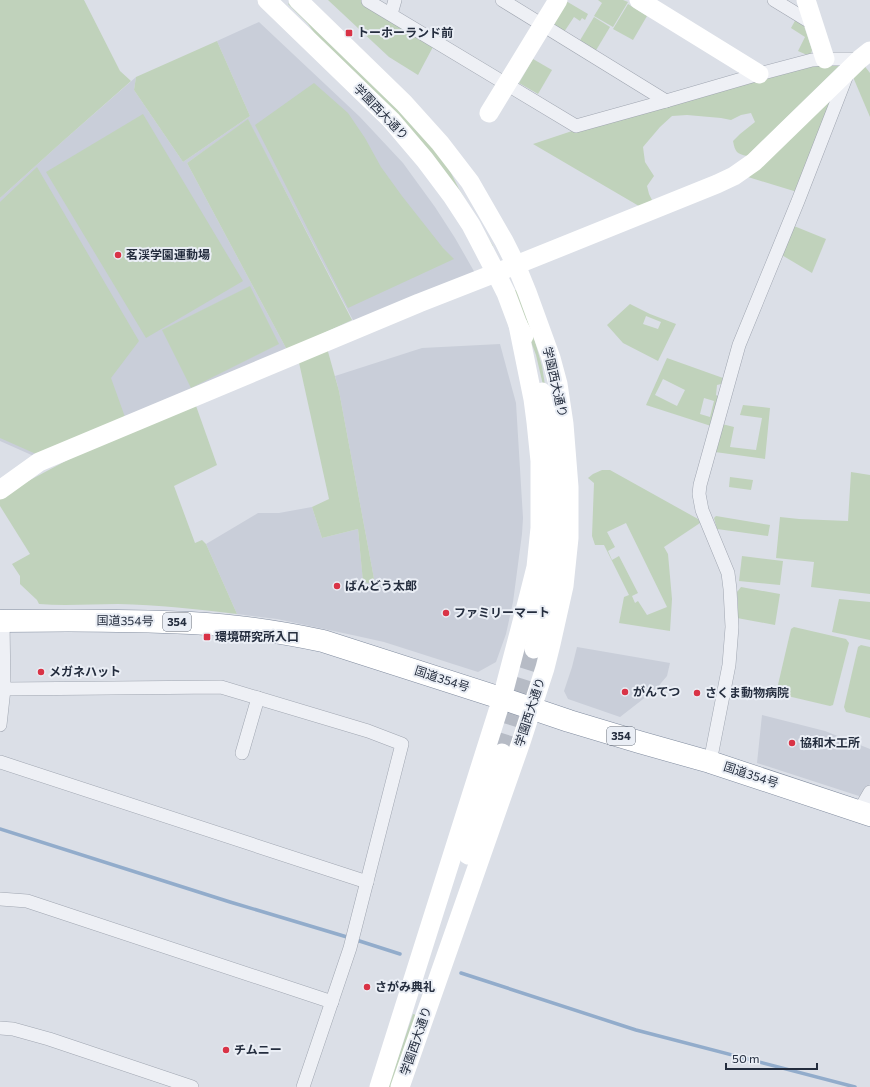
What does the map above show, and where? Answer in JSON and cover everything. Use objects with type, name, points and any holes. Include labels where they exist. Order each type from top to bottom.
[{"type":"highway","name":"国道354号","points":[[1,621],[141,621],[192,623],[228,626],[323,641],[639,742],[710,762],[865,813]]},
{"type":"main road","name":"学園西大通り","points":[[298,0],[404,103],[440,143],[470,182],[501,235],[516,265],[540,324],[552,358],[558,384],[564,424],[569,486],[569,538],[564,586],[545,668],[400,1087]]},
{"type":"main road","points":[[489,113],[558,0]]},
{"type":"main road","points":[[639,0],[759,74]]},
{"type":"main road","points":[[806,0],[825,59]]},
{"type":"main road","name":"学園西大通り","points":[[274,3],[391,120],[425,160],[452,196],[471,225],[506,293],[518,325],[529,346],[551,423]]},
{"type":"main road","points":[[0,490],[39,462],[419,303],[476,282],[496,272],[734,176],[754,162],[860,60]]},
{"type":"main road","name":"学園西大通り","points":[[534,649],[546,600],[552,563],[555,531],[556,489],[551,423],[551,399],[540,342],[540,324]]},
{"type":"main road","name":"学園西大通り","points":[[379,1087],[502,698],[536,567],[540,528],[540,462],[532,392],[518,325]]},
{"type":"main road","name":"学園西大通り","points":[[383,1087],[433,958],[502,753]]},
{"type":"main road","name":"学園西大通り","points":[[396,1087],[418,1016],[433,958]]},
{"type":"street","points":[[391,14],[395,0]]},
{"type":"street","points":[[502,0],[666,101]]},
{"type":"street","points":[[774,0],[815,25]]},
{"type":"street","points":[[368,1],[576,126],[812,60],[860,60],[798,201],[739,345],[700,485],[699,494],[702,510],[728,573],[732,627],[729,665],[710,762]]},
{"type":"street","points":[[0,725],[4,689],[1,621]]},
{"type":"street","points":[[4,689],[221,687],[368,731],[402,744],[350,948],[303,1087]]},
{"type":"street","points":[[242,753],[258,698]]},
{"type":"street","points":[[0,762],[367,882]]},
{"type":"street","points":[[865,813],[870,792]]},
{"type":"street","points":[[0,899],[27,901],[332,1002]]},
{"type":"street","points":[[0,1028],[13,1029],[49,1039],[192,1087]]},
{"type":"shaded area","name":"茗渓学園運動場","points":[[259,22],[360,117],[403,163],[435,207],[475,273],[354,322],[248,120],[187,163],[287,350],[36,457],[0,441],[0,198],[136,77],[134,90],[183,162],[250,116],[217,41]]},
{"type":"shaded area","points":[[500,344],[516,403],[523,518],[513,602],[506,634],[496,662],[478,672],[384,642],[277,619],[237,614],[206,544],[258,513],[279,513],[312,507],[322,538],[358,529],[363,581],[375,584],[335,376],[422,348]]},
{"type":"shaded area","points":[[577,647],[670,663],[667,676],[656,689],[620,717],[568,699],[564,691]]},
{"type":"shaded area","points":[[762,715],[825,731],[870,749],[870,784],[864,796],[862,797],[757,763]]},
{"type":"green space","points":[[0,0],[84,0],[120,71],[131,81],[0,198]]},
{"type":"green space","points":[[328,0],[362,0],[434,45],[418,75],[389,57]]},
{"type":"green space","points":[[598,0],[623,0],[628,2],[613,27],[594,16],[602,3]]},
{"type":"green space","points":[[291,1],[407,114],[449,169],[459,189],[493,246],[490,247],[320,41],[308,24],[288,4]]},
{"type":"green space","points":[[566,1],[588,14],[585,20],[582,18],[580,21],[574,17],[564,32],[555,27],[554,21]]},
{"type":"green space","points":[[628,4],[647,16],[633,40],[613,29]]},
{"type":"green space","points":[[594,17],[610,27],[595,52],[579,42]]},
{"type":"green space","points":[[796,19],[803,23],[812,50],[811,54],[807,55],[798,51],[805,37],[791,28]]},
{"type":"green space","points":[[217,41],[250,116],[183,162],[134,90],[136,77]]},
{"type":"green space","points":[[533,59],[552,70],[538,94],[519,83]]},
{"type":"green space","points":[[816,64],[840,65],[747,156],[737,152],[733,141],[755,122],[751,113],[741,115],[731,120],[687,115],[672,116],[660,127],[643,147],[645,162],[654,176],[647,186],[652,200],[644,209],[533,144],[572,131]]},
{"type":"green space","points":[[863,64],[870,73],[870,117],[853,77]]},
{"type":"green space","points":[[314,83],[348,113],[365,138],[381,167],[402,196],[443,248],[454,259],[348,308],[255,125]]},
{"type":"green space","points":[[828,98],[834,101],[797,192],[748,177]]},
{"type":"green space","points":[[143,114],[243,281],[146,338],[46,172]]},
{"type":"green space","points":[[248,119],[352,320],[287,350],[187,163]]},
{"type":"green space","points":[[37,167],[139,341],[111,378],[125,417],[36,454],[0,438],[0,202]]},
{"type":"green space","points":[[794,226],[826,239],[812,273],[780,254]]},
{"type":"green space","points":[[250,286],[279,344],[191,388],[162,330]]},
{"type":"green space","points":[[520,289],[542,366],[545,385],[543,385],[536,355],[512,291]]},
{"type":"green space","points":[[630,304],[676,324],[658,361],[623,343],[607,325]],"holes":[[[646,316],[661,322],[658,329],[643,324]]]},
{"type":"green space","points":[[327,348],[339,391],[375,584],[363,582],[358,529],[322,538],[312,507],[329,499],[298,358]]},
{"type":"green space","points":[[667,358],[723,378],[721,384],[717,385],[716,395],[719,397],[711,426],[646,405]],"holes":[[[663,379],[685,390],[677,406],[655,395]],[[704,398],[714,401],[710,417],[700,414]]]},
{"type":"green space","points":[[195,403],[217,465],[174,486],[195,543],[202,540],[206,544],[237,614],[118,604],[39,604],[37,600],[20,584],[20,576],[12,564],[30,554],[0,506],[0,496],[92,447]]},
{"type":"green space","points":[[743,405],[770,408],[765,459],[715,452],[722,424],[734,427],[730,447],[756,450],[762,418],[740,415]]},
{"type":"green space","points":[[602,470],[610,470],[698,519],[700,523],[664,547],[668,554],[672,599],[670,631],[619,623],[624,597],[629,595],[604,545],[595,545],[592,536],[594,483],[588,478]],"holes":[[[626,523],[667,607],[647,615],[638,601],[635,603],[632,596],[638,593],[619,556],[612,560],[608,551],[615,547],[607,532]]]},
{"type":"green space","points":[[851,472],[870,475],[870,594],[811,587],[814,562],[776,558],[780,517],[848,521]]},
{"type":"green space","points":[[730,477],[753,480],[751,490],[729,487]]},
{"type":"green space","points":[[716,516],[770,525],[768,536],[717,529],[714,518]]},
{"type":"green space","points":[[742,556],[783,561],[780,585],[739,581]]},
{"type":"green space","points":[[741,587],[780,594],[775,625],[737,618],[737,592]]},
{"type":"green space","points":[[839,599],[870,602],[870,640],[832,632]]},
{"type":"green space","points":[[794,627],[846,639],[849,643],[833,705],[830,706],[779,694],[777,689],[791,629]]},
{"type":"green space","points":[[861,645],[870,647],[870,718],[846,712],[844,707],[858,647]]},
{"type":"green space","points":[[413,1014],[416,1015],[391,1087],[387,1087],[396,1064]]},
{"type":"waterway","points":[[0,829],[400,954]]},
{"type":"waterway","points":[[461,973],[636,1030],[855,1087]]},
{"type":"tunnel","points":[[502,753],[534,649]]},
{"type":"place","name":"トーホーランド前","points":[[349,33]]},
{"type":"place","name":"茗渓学園運動場","points":[[118,255]]},
{"type":"place","name":"ばんどう太郎","points":[[337,586]]},
{"type":"place","name":"ファミリーマート","points":[[446,613]]},
{"type":"place","name":"環境研究所入口","points":[[207,637]]},
{"type":"place","name":"メガネハット","points":[[41,672]]},
{"type":"place","name":"がんてつ","points":[[625,692]]},
{"type":"place","name":"さくま動物病院","points":[[697,693]]},
{"type":"place","name":"協和木工所","points":[[792,743]]},
{"type":"place","name":"さがみ典礼","points":[[367,987]]},
{"type":"place","name":"チムニー","points":[[226,1050]]}]
